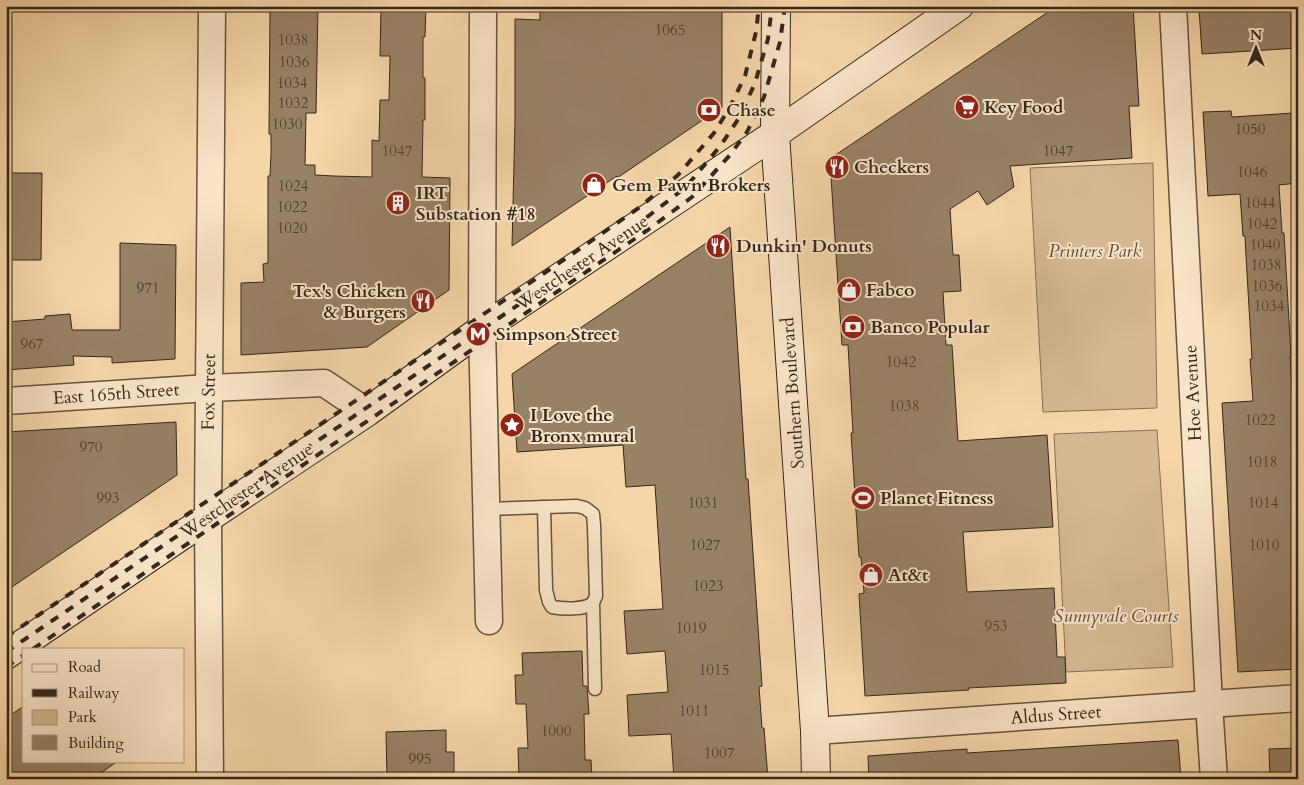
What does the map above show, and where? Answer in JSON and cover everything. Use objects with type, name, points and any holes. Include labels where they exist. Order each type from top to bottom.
[{"type":"main road","name":"Southern Boulevard","points":[[776,6],[775,134],[815,731],[816,779]]},
{"type":"main road","name":"Westchester Avenue","points":[[6,655],[367,412],[482,329],[775,134],[947,10]]},
{"type":"street","name":"Fox Street","points":[[210,779],[208,518],[212,6]]},
{"type":"street","points":[[483,6],[482,329],[489,621]]},
{"type":"street","name":"Hoe Avenue","points":[[1173,6],[1214,779]]},
{"type":"street","name":"East 165th Street","points":[[6,401],[209,388],[324,383],[367,412]]},
{"type":"street","name":"Aldus Street","points":[[815,731],[1298,698]]},
{"type":"lane","points":[[486,509],[577,506],[586,508],[593,514],[596,596],[593,603],[595,689]]},
{"type":"lane","points":[[544,507],[546,590],[549,602],[552,607],[558,608],[588,607],[593,603]]},
{"type":"green space","name":"Printers Park","points":[[1153,163],[1157,408],[1043,412],[1030,168]]},
{"type":"green space","name":"Sunnyvale Courts","points":[[1157,430],[1173,667],[1066,672],[1054,434]]},
{"type":"building","points":[[272,6],[318,6],[316,113],[306,113],[305,165],[315,165],[315,175],[372,177],[372,140],[379,141],[380,100],[389,100],[390,56],[380,56],[381,6],[426,6],[425,37],[423,37],[425,120],[423,120],[422,177],[450,178],[449,290],[367,347],[241,355],[241,283],[264,282],[263,264],[268,263],[268,176],[270,176],[271,154],[271,134],[269,134],[270,9],[272,9]]},
{"type":"building","points":[[540,6],[722,6],[722,107],[512,246],[515,19],[540,20]]},
{"type":"building","points":[[1057,6],[1133,6],[1139,106],[1129,106],[1132,158],[1010,166],[1014,187],[987,205],[978,191],[950,209],[953,255],[959,255],[961,291],[943,292],[946,345],[952,345],[958,441],[1047,435],[1053,527],[963,532],[967,592],[1054,588],[1057,657],[1065,657],[1066,683],[865,696],[859,594],[864,593],[861,557],[859,557],[851,433],[853,433],[848,345],[842,345],[830,162],[834,156]]},
{"type":"building","points":[[1234,6],[1298,6],[1298,48],[1202,54],[1199,9]]},
{"type":"building","points":[[1231,111],[1232,117],[1294,113],[1298,183],[1279,185],[1282,233],[1284,233],[1293,405],[1298,404],[1298,669],[1238,672],[1222,403],[1253,401],[1245,236],[1243,236],[1240,194],[1208,196],[1203,112]]},
{"type":"building","points":[[6,173],[42,173],[41,260],[6,260]]},
{"type":"building","points":[[730,227],[746,479],[748,479],[762,686],[759,687],[768,779],[674,779],[671,734],[629,736],[627,695],[668,692],[665,651],[627,654],[624,611],[663,609],[655,485],[626,487],[623,445],[517,452],[512,374]]},
{"type":"building","points":[[120,243],[176,245],[175,359],[112,363],[112,357],[73,356],[74,365],[6,370],[6,322],[45,319],[45,316],[70,314],[72,330],[120,330]]},
{"type":"building","points":[[176,422],[177,475],[6,591],[6,432]]},
{"type":"building","points":[[582,651],[583,686],[587,686],[589,714],[584,714],[585,760],[591,760],[592,779],[532,779],[532,776],[519,777],[518,748],[528,748],[526,704],[516,704],[515,675],[523,675],[522,653]]},
{"type":"building","points":[[22,707],[22,762],[117,762],[92,779],[6,779],[6,718]]},
{"type":"building","points":[[446,730],[446,752],[454,752],[454,779],[387,779],[386,732]]},
{"type":"building","points":[[1178,740],[1181,779],[869,779],[868,756],[967,749],[967,753]]},
{"type":"building","points":[[1298,748],[1298,779],[1270,779],[1269,749]]},
{"type":"railway","points":[[6,637],[640,207],[678,175],[714,133],[730,107],[745,76],[756,32],[759,6]]},
{"type":"railway","points":[[6,652],[642,221],[686,187],[721,145],[739,118],[755,83],[768,39],[772,6]]},
{"type":"railway","points":[[34,648],[649,229],[692,197],[730,155],[747,132],[764,97],[780,42],[785,6]]},
{"type":"railway","points":[[6,667],[22,656]]},
{"type":"place","name":"Key Food","points":[[967,107]]},
{"type":"place","name":"Chase","points":[[709,110]]},
{"type":"place","name":"Checkers","points":[[837,167]]},
{"type":"place","name":"Gem Pawn Brokers","points":[[594,185]]},
{"type":"place","name":"IRT Substation #18","points":[[398,203]]},
{"type":"place","name":"Dunkin' Donuts","points":[[718,246]]},
{"type":"place","name":"Fabco","points":[[849,290]]},
{"type":"place","name":"Tex's Chicken & Burgers","points":[[423,301]]},
{"type":"place","name":"Banco Popular","points":[[853,327]]},
{"type":"place","name":"Simpson Street","points":[[478,334]]},
{"type":"place","name":"I Love the Bronx mural","points":[[512,425]]},
{"type":"place","name":"Planet Fitness","points":[[863,498]]},
{"type":"place","name":"At&t","points":[[871,575]]}]
